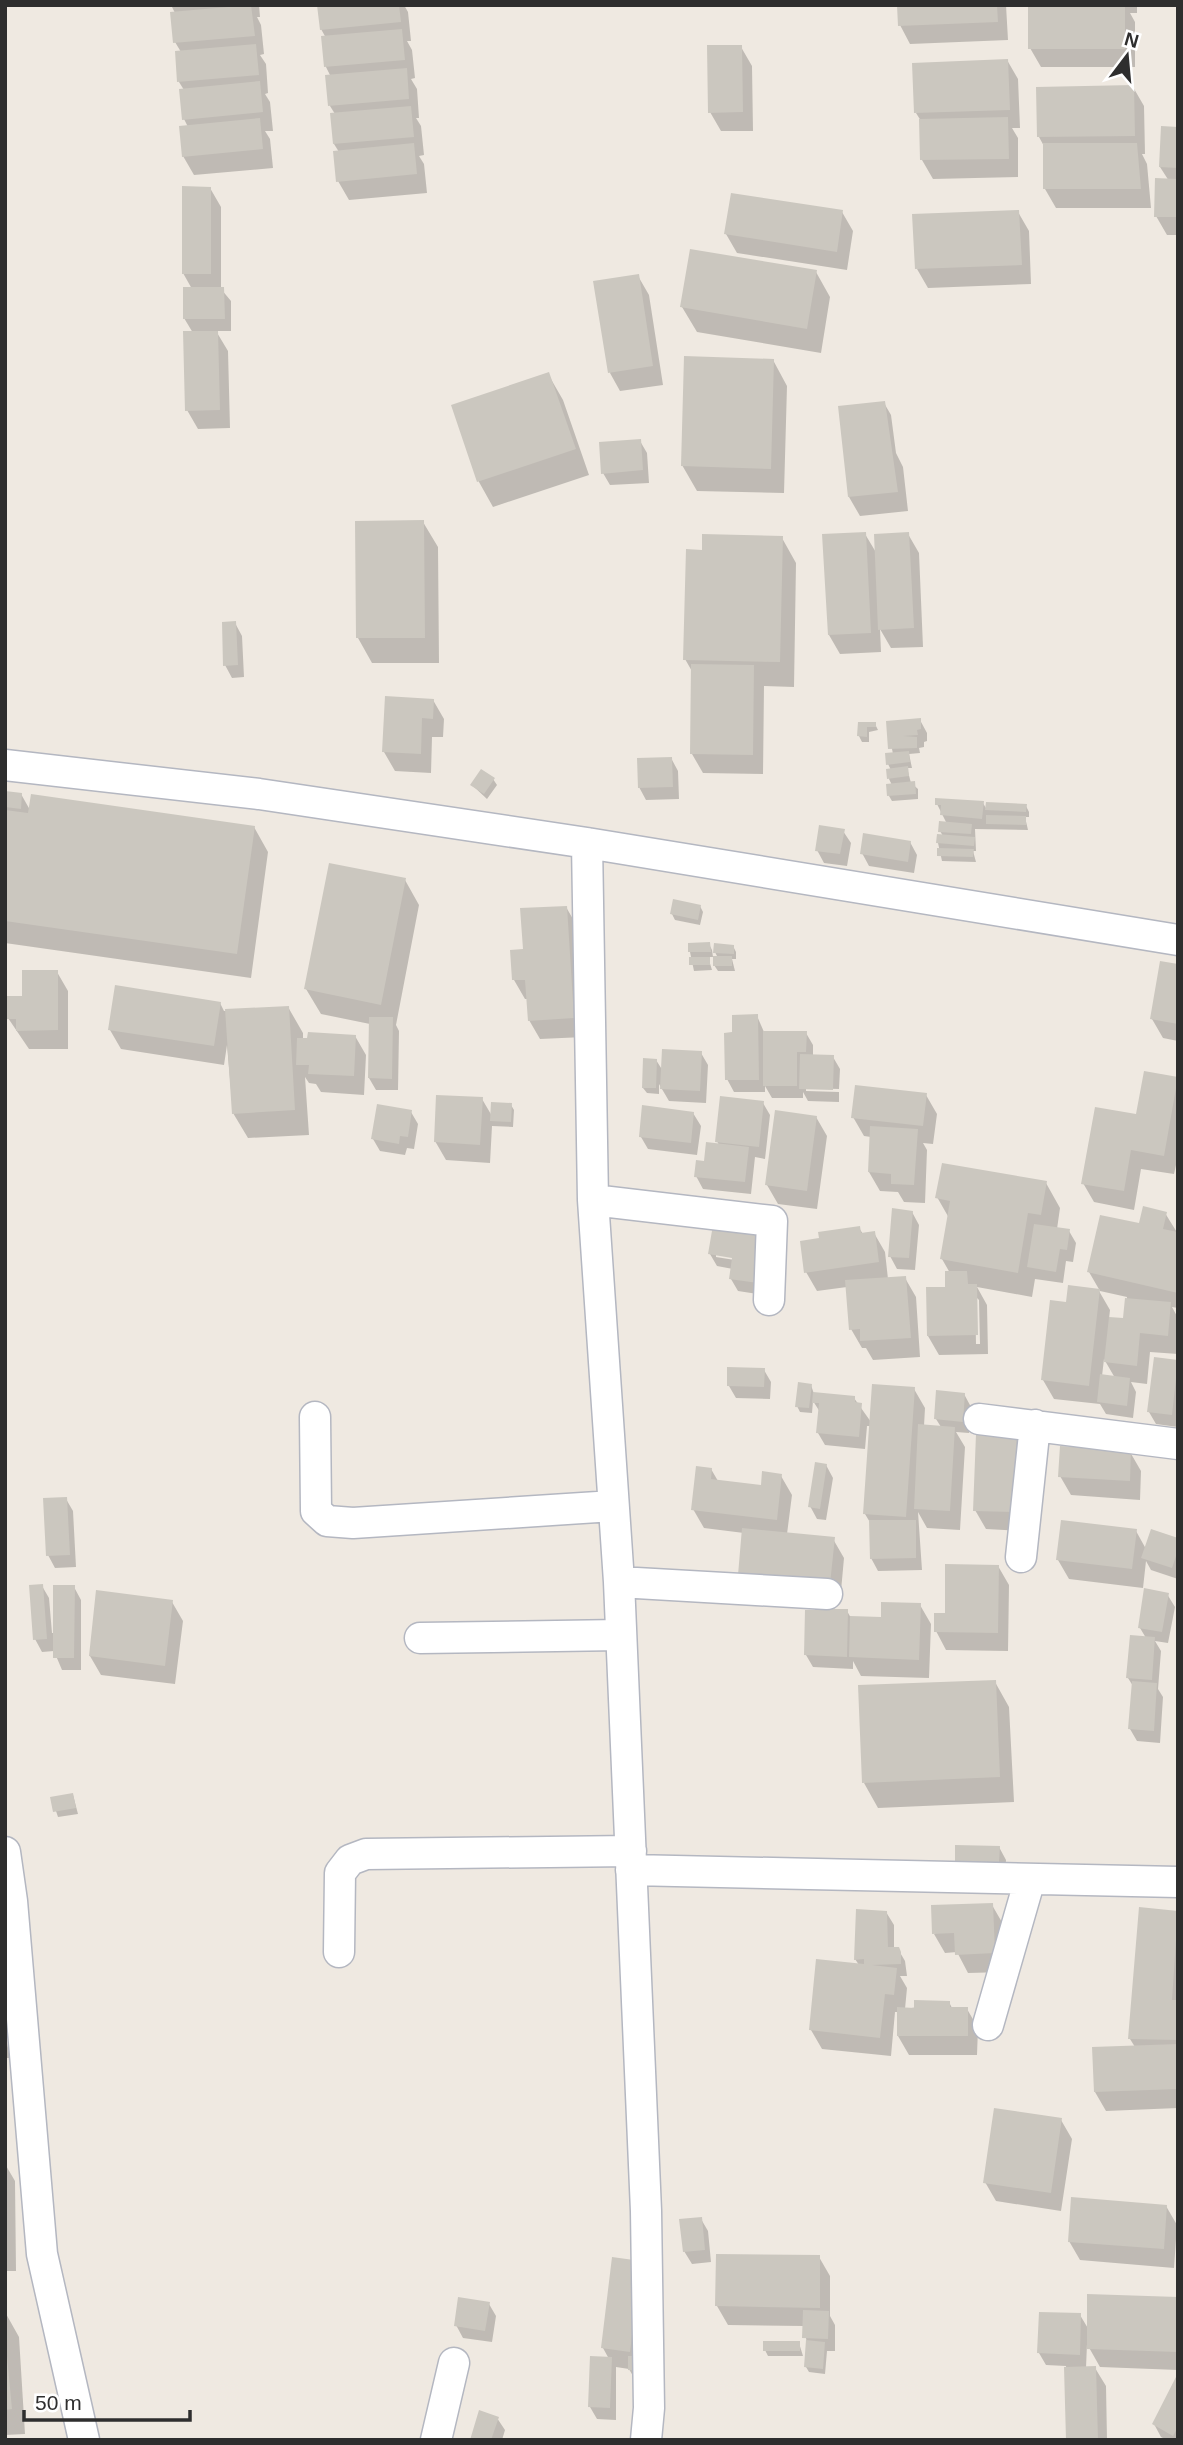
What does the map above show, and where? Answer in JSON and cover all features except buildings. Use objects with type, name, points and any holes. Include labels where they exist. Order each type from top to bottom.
[{"type":"street","points":[[5,765],[259,794],[587,843],[1178,940]]},
{"type":"street","points":[[587,843],[593,1200],[619,1582],[646,2211],[649,2408],[646,2440]]},
{"type":"street","points":[[593,1200],[772,1221],[769,1300]]},
{"type":"street","points":[[315,1417],[316,1511],[327,1521],[353,1523],[613,1506]]},
{"type":"street","points":[[979,1419],[1178,1444]]},
{"type":"street","points":[[1021,1557],[1035,1425]]},
{"type":"street","points":[[619,1582],[827,1594]]},
{"type":"street","points":[[420,1638],[620,1635]]},
{"type":"street","points":[[5,1852],[12,1901],[42,2254],[84,2440]]},
{"type":"street","points":[[339,1952],[340,1873],[351,1860],[366,1854],[631,1861],[1030,1879],[1178,1882]]},
{"type":"street","points":[[988,2025],[1030,1879]]},
{"type":"street","points":[[436,2440],[454,2363]]}]
